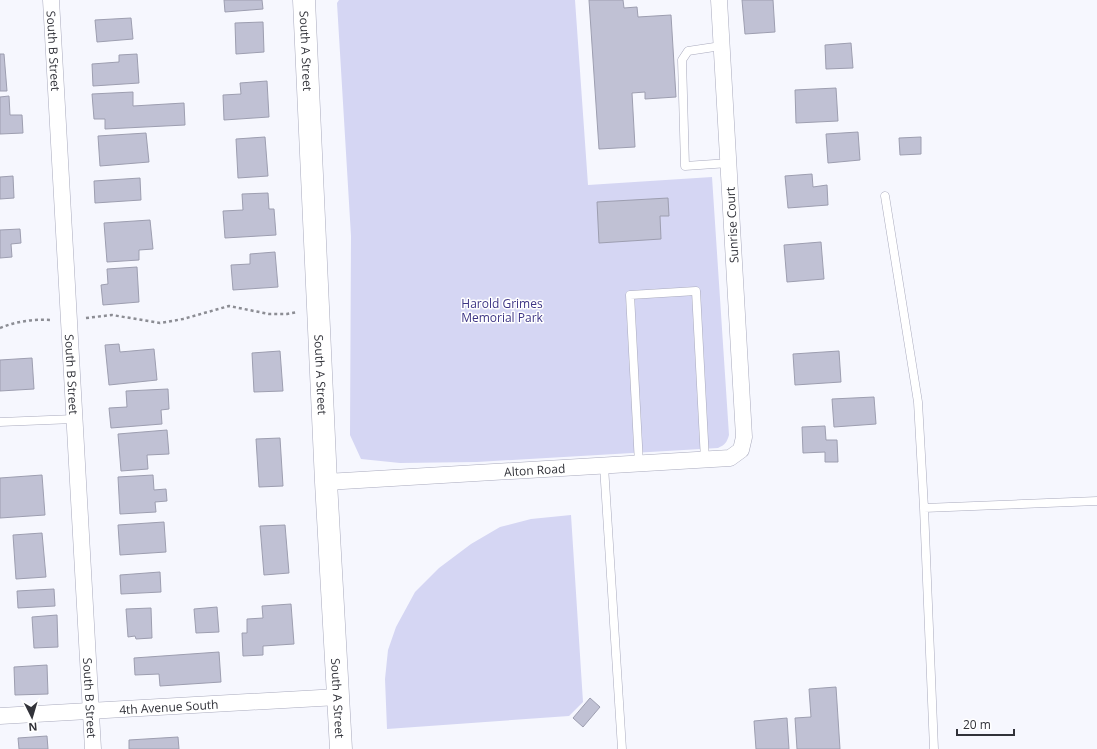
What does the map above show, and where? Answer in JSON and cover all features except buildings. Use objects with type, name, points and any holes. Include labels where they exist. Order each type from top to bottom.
[{"type":"street","name":"South B Street","points":[[51,0],[93,749]]},
{"type":"street","name":"South A Street","points":[[304,0],[326,482],[341,749]]},
{"type":"street","name":"Sunrise Court","points":[[720,0],[721,46],[744,437],[740,450]]},
{"type":"street","name":"Alton Road","points":[[326,482],[705,460],[730,458],[740,450]]},
{"type":"street","name":"4th Avenue South","points":[[0,716],[338,697]]},
{"type":"lane","points":[[721,46],[688,51],[682,60],[685,166],[729,163]]},
{"type":"lane","points":[[885,196],[918,402],[934,749]]},
{"type":"lane","points":[[639,464],[630,295],[644,294],[696,291],[705,460]]},
{"type":"lane","points":[[0,422],[74,419]]},
{"type":"lane","points":[[604,466],[622,749]]},
{"type":"lane","points":[[924,508],[1097,501]]},
{"type":"path","points":[[84,318],[112,315],[160,323],[183,319],[229,306],[269,314],[318,311]]},
{"type":"path","points":[[0,328],[15,322],[41,319],[55,320]]},
{"type":"green space","name":"Harold Grimes Memorial Park","points":[[339,0],[575,0],[588,185],[712,177],[729,435],[724,444],[718,448],[477,462],[400,463],[361,459],[350,435],[351,236],[337,3]]},
{"type":"green space","points":[[571,515],[583,702],[569,716],[387,729],[385,679],[388,650],[396,627],[415,592],[439,568],[471,544],[500,527],[531,519]]}]
